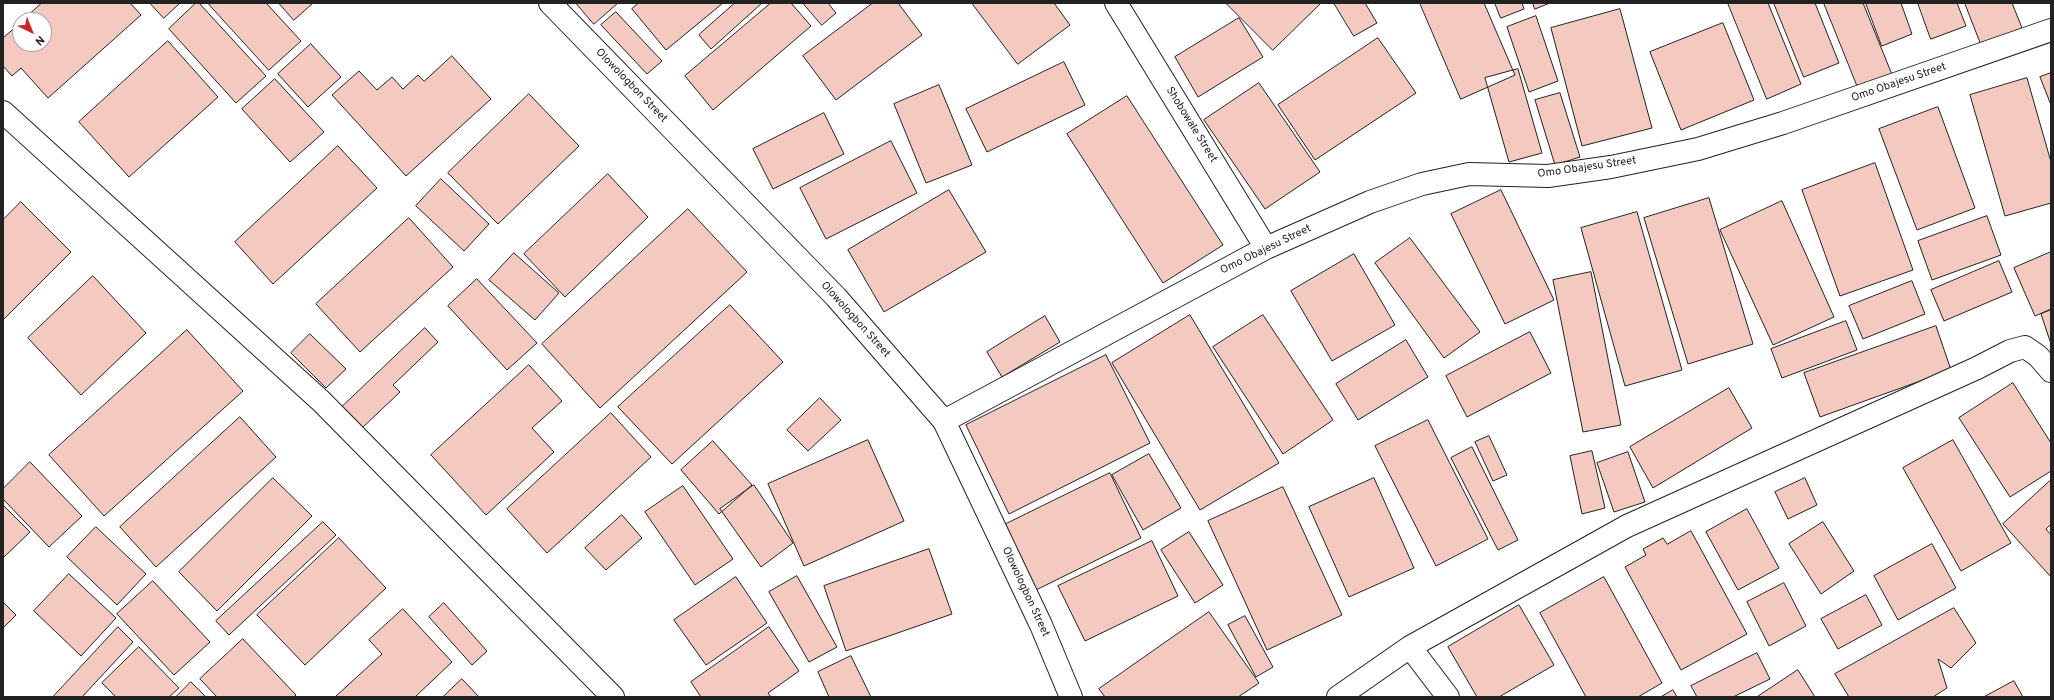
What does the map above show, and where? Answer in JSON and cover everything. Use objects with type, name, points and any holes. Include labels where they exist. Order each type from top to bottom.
[{"type":"street","name":"Olowologbon Street","points":[[550,3],[836,297],[944,421],[1040,625],[1071,697]]},
{"type":"street","name":"Shobowale Street","points":[[1116,3],[1266,248]]},
{"type":"street","name":"Omo Obajesu Street","points":[[944,421],[1266,248],[1370,202],[1422,184],[1469,174],[1548,176],[1611,167],[1698,149],[1783,123],[2051,30]]},
{"type":"street","points":[[3,112],[321,401],[613,697]]},
{"type":"street","points":[[1338,697],[1410,647],[1627,526],[1970,371],[2010,351],[2025,347],[2038,356],[2051,372]]},
{"type":"street","points":[[1410,647],[1448,697]]},
{"type":"building","points":[[42,3],[130,3],[141,15],[48,98],[21,68],[12,76],[3,66],[3,38],[12,30],[12,52],[52,52],[52,12],[32,12]]},
{"type":"building","points":[[150,3],[180,3],[164,18]]},
{"type":"building","points":[[196,3],[199,3],[266,76],[236,103],[169,29]]},
{"type":"building","points":[[208,3],[266,3],[301,41],[269,70]]},
{"type":"building","points":[[279,3],[313,3],[294,20]]},
{"type":"building","points":[[576,3],[618,3],[594,24]]},
{"type":"building","points":[[639,3],[723,3],[666,50],[632,9]]},
{"type":"building","points":[[735,3],[762,3],[711,49],[699,35]]},
{"type":"building","points":[[771,3],[791,3],[811,26],[713,110],[685,76]]},
{"type":"building","points":[[803,3],[828,3],[836,13],[822,25]]},
{"type":"building","points":[[873,3],[898,3],[922,35],[836,100],[803,56]]},
{"type":"building","points":[[972,3],[1054,3],[1070,25],[1018,64]]},
{"type":"building","points":[[1226,3],[1321,3],[1273,50]]},
{"type":"building","points":[[1334,3],[1365,3],[1377,23],[1354,36]]},
{"type":"building","points":[[1420,3],[1484,3],[1515,75],[1461,99]]},
{"type":"building","points":[[1495,3],[1522,3],[1524,9],[1501,18]]},
{"type":"building","points":[[1533,3],[1550,3],[1535,9]]},
{"type":"building","points":[[1728,3],[1768,3],[1801,84],[1767,99]]},
{"type":"building","points":[[1774,3],[1815,3],[1839,63],[1804,77]]},
{"type":"building","points":[[1824,3],[1863,3],[1893,77],[1859,90]]},
{"type":"building","points":[[1866,3],[1901,3],[1912,34],[1882,46]]},
{"type":"building","points":[[1918,3],[1957,3],[1966,26],[1931,39]]},
{"type":"building","points":[[1965,3],[2012,3],[2022,28],[1981,44]]},
{"type":"building","points":[[1620,9],[1652,128],[1582,146],[1551,28]]},
{"type":"building","points":[[616,12],[662,61],[647,74],[601,25]]},
{"type":"building","points":[[1536,16],[1558,81],[1529,92],[1507,27]]},
{"type":"building","points":[[1239,18],[1263,57],[1198,97],[1175,57]]},
{"type":"building","points":[[1723,23],[1754,100],[1681,130],[1650,52]]},
{"type":"building","points":[[1378,38],[1416,93],[1315,160],[1278,105]]},
{"type":"building","points":[[168,41],[218,97],[129,177],[79,122]]},
{"type":"building","points":[[311,44],[341,77],[308,107],[278,74]]},
{"type":"building","points":[[452,56],[491,99],[406,176],[332,95],[359,71],[377,90],[392,77],[403,89],[418,75],[424,81]]},
{"type":"building","points":[[1064,62],[1085,105],[987,152],[966,109]]},
{"type":"building","points":[[1518,69],[1542,153],[1509,162],[1485,78]]},
{"type":"building","points":[[2051,73],[2051,105],[2040,77]]},
{"type":"building","points":[[2027,78],[2051,162],[2051,203],[2005,216],[1970,95]]},
{"type":"building","points":[[275,79],[324,132],[290,162],[242,109]]},
{"type":"building","points":[[1259,83],[1320,172],[1265,209],[1204,120]]},
{"type":"building","points":[[939,85],[972,165],[926,183],[894,104]]},
{"type":"building","points":[[1560,93],[1580,157],[1555,165],[1535,100]]},
{"type":"building","points":[[529,94],[579,146],[498,224],[448,173]]},
{"type":"building","points":[[1127,96],[1223,245],[1163,283],[1067,134]]},
{"type":"building","points":[[1938,107],[1975,208],[1917,230],[1879,129]]},
{"type":"building","points":[[824,113],[844,154],[773,189],[753,149]]},
{"type":"building","points":[[891,141],[917,193],[826,239],[800,188]]},
{"type":"building","points":[[338,146],[377,188],[273,284],[235,242]]},
{"type":"building","points":[[1875,163],[1913,270],[1840,296],[1802,190]]},
{"type":"building","points":[[608,174],[648,217],[565,297],[524,254]]},
{"type":"building","points":[[441,179],[489,224],[464,251],[416,206]]},
{"type":"building","points":[[949,190],[986,252],[884,312],[848,250]]},
{"type":"building","points":[[1501,190],[1554,300],[1505,324],[1451,214]]},
{"type":"building","points":[[1709,198],[1753,344],[1688,364],[1644,218]]},
{"type":"building","points":[[1782,201],[1834,317],[1773,345],[1720,230]]},
{"type":"building","points":[[21,202],[71,252],[3,320],[3,220]]},
{"type":"building","points":[[688,209],[747,272],[600,408],[542,344]]},
{"type":"building","points":[[1637,212],[1682,370],[1625,386],[1581,228]]},
{"type":"building","points":[[1987,216],[2001,255],[1932,280],[1918,241]]},
{"type":"building","points":[[409,218],[453,267],[360,352],[316,304]]},
{"type":"building","points":[[1410,238],[1480,332],[1444,358],[1375,263]]},
{"type":"building","points":[[2051,252],[2051,309],[2035,316],[2014,268]]},
{"type":"building","points":[[514,253],[559,293],[535,320],[489,280]]},
{"type":"building","points":[[1354,254],[1395,325],[1332,361],[1291,291]]},
{"type":"building","points":[[1999,261],[2012,292],[1944,321],[1931,290]]},
{"type":"building","points":[[1591,272],[1621,425],[1583,432],[1553,280]]},
{"type":"building","points":[[93,276],[146,333],[81,395],[28,338]]},
{"type":"building","points":[[477,279],[537,343],[507,370],[448,306]]},
{"type":"building","points":[[1912,281],[1925,314],[1863,339],[1849,306]]},
{"type":"building","points":[[730,305],[783,362],[672,464],[618,407]]},
{"type":"building","points":[[2051,310],[2051,344],[2041,314]]},
{"type":"building","points":[[1190,315],[1279,463],[1200,510],[1112,363]]},
{"type":"building","points":[[1263,315],[1333,420],[1283,454],[1213,347]]},
{"type":"building","points":[[1045,316],[1060,342],[1002,377],[987,352]]},
{"type":"building","points":[[1846,321],[1857,350],[1782,378],[1771,349]]},
{"type":"building","points":[[1936,326],[1951,370],[1820,417],[1804,373]]},
{"type":"building","points":[[425,328],[438,342],[393,385],[400,392],[362,428],[342,407]]},
{"type":"building","points":[[187,330],[243,391],[104,516],[49,455]]},
{"type":"building","points":[[1530,332],[1551,373],[1467,417],[1446,376]]},
{"type":"building","points":[[310,334],[346,369],[326,388],[291,353]]},
{"type":"building","points":[[1406,340],[1428,377],[1358,420],[1336,384]]},
{"type":"building","points":[[1106,355],[1150,443],[1009,514],[966,425]]},
{"type":"building","points":[[529,365],[562,401],[532,428],[554,452],[486,515],[431,455]]},
{"type":"building","points":[[2013,383],[2051,443],[2051,471],[2010,497],[1959,418]]},
{"type":"building","points":[[1729,388],[1752,428],[1653,488],[1630,447]]},
{"type":"building","points":[[820,398],[841,420],[808,451],[787,430]]},
{"type":"building","points":[[611,413],[651,457],[547,553],[507,509]]},
{"type":"building","points":[[240,417],[276,457],[156,567],[120,527]]},
{"type":"building","points":[[1428,420],[1488,539],[1436,566],[1375,446]]},
{"type":"building","points":[[1489,436],[1507,475],[1493,481],[1475,442]]},
{"type":"building","points":[[868,440],[904,521],[804,566],[768,484]]},
{"type":"building","points":[[1953,440],[2011,543],[1961,571],[1903,468]]},
{"type":"building","points":[[713,441],[752,485],[719,514],[681,470]]},
{"type":"building","points":[[1472,447],[1518,540],[1498,550],[1451,458]]},
{"type":"building","points":[[1592,451],[1605,508],[1582,514],[1570,456]]},
{"type":"building","points":[[1628,452],[1645,502],[1614,512],[1597,463]]},
{"type":"building","points":[[1149,454],[1181,508],[1143,530],[1112,475]]},
{"type":"building","points":[[30,462],[82,516],[49,547],[3,499],[3,489]]},
{"type":"building","points":[[1110,473],[1141,538],[1032,592],[1000,527]]},
{"type":"building","points":[[273,478],[312,516],[217,611],[179,572]]},
{"type":"building","points":[[1374,478],[1414,568],[1349,597],[1309,507]]},
{"type":"building","points":[[1805,478],[1817,505],[1788,519],[1775,492]]},
{"type":"building","points":[[2051,480],[2051,524],[2046,529],[2051,535],[2051,577],[2003,524]]},
{"type":"building","points":[[754,485],[793,543],[761,567],[720,509]]},
{"type":"building","points":[[683,486],[733,559],[695,585],[645,512]]},
{"type":"building","points":[[1283,487],[1342,615],[1267,650],[1208,521]]},
{"type":"building","points":[[3,505],[30,532],[3,558]]},
{"type":"building","points":[[1747,509],[1779,568],[1738,590],[1706,532]]},
{"type":"building","points":[[622,515],[642,538],[606,570],[585,548]]},
{"type":"building","points":[[323,522],[336,535],[229,635],[216,621]]},
{"type":"building","points":[[1823,522],[1854,571],[1821,594],[1789,544]]},
{"type":"building","points":[[96,527],[146,574],[117,605],[67,557]]},
{"type":"building","points":[[1691,531],[1747,634],[1681,670],[1625,567],[1646,555],[1643,549],[1663,538],[1667,544]]},
{"type":"building","points":[[1189,532],[1223,585],[1195,603],[1161,550]]},
{"type":"building","points":[[339,538],[386,588],[305,665],[257,615]]},
{"type":"building","points":[[1152,541],[1178,596],[1085,641],[1058,586]]},
{"type":"building","points":[[1932,544],[1956,588],[1898,620],[1874,576]]},
{"type":"building","points":[[929,549],[952,614],[846,651],[824,586]]},
{"type":"building","points":[[69,574],[116,618],[81,656],[34,611]]},
{"type":"building","points":[[797,576],[837,647],[809,662],[769,592]]},
{"type":"building","points":[[736,577],[767,623],[706,665],[674,620]]},
{"type":"building","points":[[1604,577],[1662,683],[1638,697],[1586,697],[1540,613]]},
{"type":"building","points":[[153,581],[210,642],[174,675],[117,614]]},
{"type":"building","points":[[1784,583],[1806,626],[1769,646],[1747,602]]},
{"type":"building","points":[[1866,595],[1882,625],[1838,649],[1821,619]]},
{"type":"building","points":[[3,602],[16,615],[3,628]]},
{"type":"building","points":[[444,603],[487,651],[472,665],[429,617]]},
{"type":"building","points":[[1519,605],[1554,665],[1499,697],[1477,697],[1448,647]]},
{"type":"building","points":[[1954,608],[1976,643],[1951,668],[1938,659],[1947,688],[1933,697],[1849,697],[1835,674]]},
{"type":"building","points":[[403,609],[452,662],[415,697],[335,697],[382,654],[369,640]]},
{"type":"building","points":[[1209,612],[1259,683],[1238,697],[1105,697],[1099,689]]},
{"type":"building","points":[[1245,616],[1273,667],[1256,677],[1228,625]]},
{"type":"building","points":[[118,627],[133,642],[82,697],[53,697]]},
{"type":"building","points":[[769,627],[799,671],[768,693],[771,697],[701,697],[691,682]]},
{"type":"building","points":[[243,639],[296,695],[294,697],[217,697],[200,679]]},
{"type":"building","points":[[139,647],[179,688],[169,697],[116,697],[102,683]]},
{"type":"building","points":[[1757,653],[1770,679],[1733,697],[1697,697],[1691,686]]},
{"type":"building","points":[[851,656],[871,697],[829,697],[818,672]]},
{"type":"building","points":[[1798,670],[1815,697],[1757,697]]},
{"type":"building","points":[[462,679],[479,697],[443,697]]},
{"type":"building","points":[[2014,681],[2023,697],[1984,697]]},
{"type":"building","points":[[191,682],[206,697],[176,697]]},
{"type":"building","points":[[1673,690],[1677,697],[1661,697]]}]
